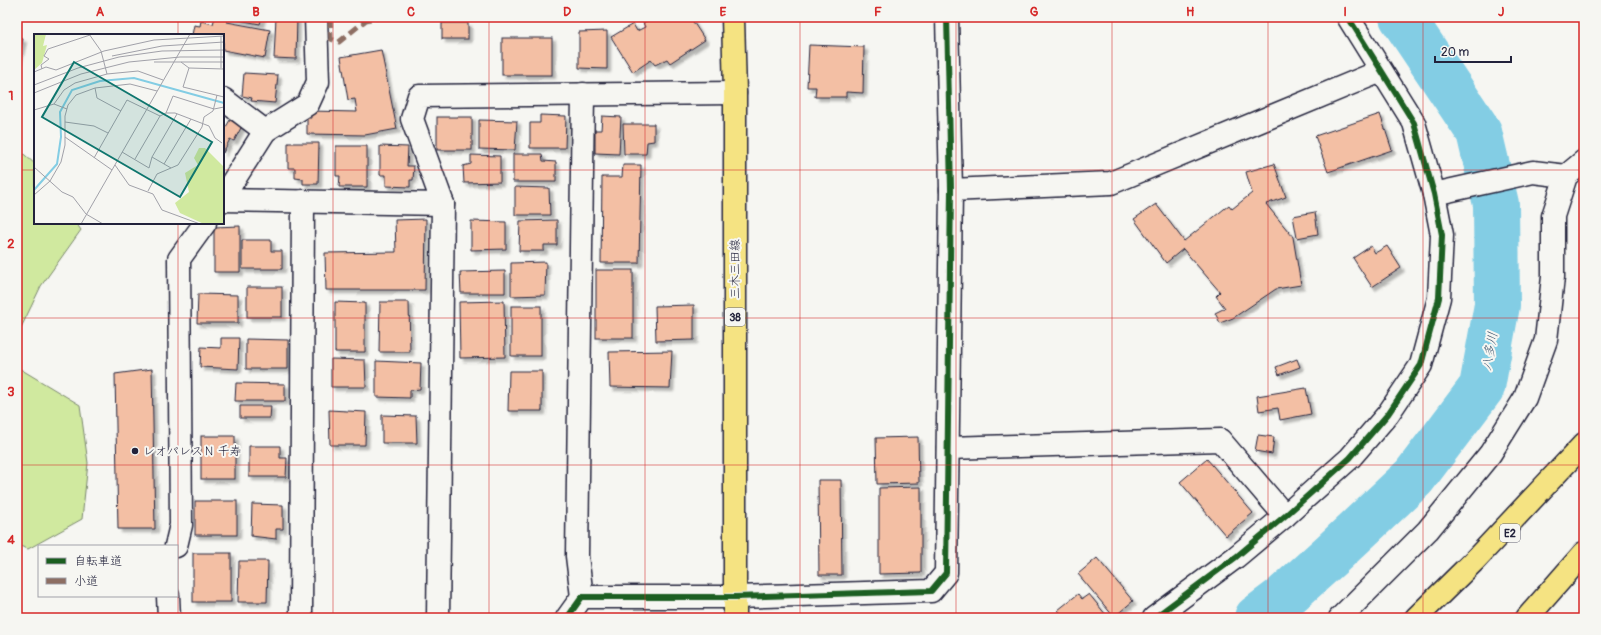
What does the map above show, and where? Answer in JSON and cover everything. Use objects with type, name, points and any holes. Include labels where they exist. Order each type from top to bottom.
[{"type":"main road","name":"三木三田線","points":[[733,17],[735,94],[735,608]]},
{"type":"main road","points":[[1416,618],[1474,561],[1584,445]]},
{"type":"main road","name":"E2","points":[[1432,618],[1482,566],[1584,445]]},
{"type":"main road","points":[[1527,618],[1584,553]]},
{"type":"main road","points":[[1543,618],[1584,564]]},
{"type":"street","points":[[316,17],[318,82],[308,104],[265,131],[224,193],[303,201],[443,204]]},
{"type":"street","points":[[582,597],[735,608],[931,592],[946,573],[951,190],[947,17]]},
{"type":"street","points":[[1154,618],[1236,557],[1350,458],[1388,414],[1421,365],[1439,298],[1442,235],[1434,194],[1414,123],[1380,71],[1348,17]]},
{"type":"street","points":[[951,190],[1111,184],[1380,71]]},
{"type":"street","points":[[567,618],[582,597],[577,556],[583,94]]},
{"type":"street","points":[[438,618],[443,204],[412,119],[419,96],[735,94]]},
{"type":"street","points":[[224,101],[265,131]]},
{"type":"street","points":[[1340,618],[1428,530],[1490,454],[1525,398],[1546,340],[1553,277],[1553,216],[1566,176],[1584,161]]},
{"type":"street","points":[[1434,194],[1532,172],[1566,176]]},
{"type":"street","points":[[301,618],[303,201]]},
{"type":"street","points":[[176,545],[181,525],[179,259],[204,224]]},
{"type":"street","points":[[948,448],[1220,440],[1285,516]]},
{"type":"street","points":[[168,597],[169,618]]},
{"type":"green space","points":[[17,148],[34,163],[34,224],[77,224],[81,230],[41,286],[17,336]]},
{"type":"green space","points":[[17,367],[80,405],[88,463],[82,519],[28,549],[17,545]]},
{"type":"building","points":[[215,17],[262,17],[260,24],[228,18],[227,22],[270,30],[265,58],[224,50],[224,34],[192,34],[194,25],[200,26],[201,21],[213,24]]},
{"type":"building","points":[[276,17],[297,17],[296,59],[274,58]]},
{"type":"building","points":[[653,17],[690,17],[705,40],[670,63],[667,59],[655,65],[651,60],[633,72],[611,37],[633,24],[637,31],[645,27],[643,23]]},
{"type":"building","points":[[442,23],[468,23],[468,39],[442,39]]},
{"type":"building","points":[[607,31],[607,69],[579,68],[579,32]]},
{"type":"building","points":[[17,38],[23,39],[17,64]]},
{"type":"building","points":[[502,38],[552,38],[552,75],[502,75]]},
{"type":"building","points":[[809,45],[864,47],[863,93],[846,92],[846,97],[815,97],[816,87],[807,87]]},
{"type":"building","points":[[381,50],[397,129],[365,135],[307,134],[307,118],[311,118],[310,111],[357,112],[355,99],[348,100],[341,57]]},
{"type":"building","points":[[244,73],[278,75],[275,103],[251,101],[252,98],[242,96]]},
{"type":"building","points":[[1380,114],[1392,150],[1328,172],[1315,136]]},
{"type":"building","points":[[540,115],[566,116],[565,148],[530,148],[530,123],[540,123]]},
{"type":"building","points":[[602,116],[621,117],[619,154],[595,153],[595,130],[601,130]]},
{"type":"building","points":[[437,117],[472,117],[472,150],[437,150]]},
{"type":"building","points":[[230,120],[242,126],[234,141],[230,139],[224,151],[224,130]]},
{"type":"building","points":[[479,120],[517,121],[515,150],[479,149]]},
{"type":"building","points":[[623,124],[654,124],[654,141],[647,142],[646,154],[624,154]]},
{"type":"building","points":[[288,143],[319,143],[318,184],[303,184],[303,179],[295,178],[295,168],[288,168]]},
{"type":"building","points":[[336,146],[367,146],[367,187],[339,187],[340,176],[336,176]]},
{"type":"building","points":[[380,146],[408,147],[407,166],[414,166],[413,180],[410,180],[410,187],[386,186],[386,175],[380,175]]},
{"type":"building","points":[[513,154],[542,154],[543,161],[556,162],[556,182],[513,182]]},
{"type":"building","points":[[471,155],[500,156],[500,182],[464,183],[463,166],[471,164]]},
{"type":"building","points":[[1274,164],[1286,197],[1266,204],[1293,237],[1301,285],[1276,289],[1233,318],[1220,323],[1215,313],[1225,308],[1216,296],[1220,292],[1183,249],[1166,263],[1134,219],[1156,204],[1184,241],[1229,205],[1232,209],[1252,193],[1246,172]]},
{"type":"building","points":[[623,165],[641,165],[639,263],[601,263],[602,177],[622,177]]},
{"type":"building","points":[[515,187],[549,188],[550,215],[515,215]]},
{"type":"building","points":[[1315,212],[1318,234],[1297,238],[1293,216]]},
{"type":"building","points":[[426,219],[425,290],[326,290],[325,253],[396,252],[395,220]]},
{"type":"building","points":[[557,220],[557,245],[544,245],[544,251],[519,251],[520,221]]},
{"type":"building","points":[[471,221],[506,222],[506,249],[471,250]]},
{"type":"building","points":[[240,226],[240,272],[214,272],[214,227]]},
{"type":"building","points":[[242,240],[271,240],[271,251],[282,251],[282,269],[242,269]]},
{"type":"building","points":[[1371,246],[1375,253],[1387,246],[1401,268],[1372,287],[1353,258]]},
{"type":"building","points":[[546,262],[545,295],[511,296],[511,263]]},
{"type":"building","points":[[596,270],[633,270],[633,338],[596,338]]},
{"type":"building","points":[[505,271],[505,293],[461,293],[460,272]]},
{"type":"building","points":[[247,287],[282,287],[282,317],[247,317]]},
{"type":"building","points":[[198,294],[238,295],[238,323],[197,323]]},
{"type":"building","points":[[504,301],[505,357],[460,358],[459,302]]},
{"type":"building","points":[[335,302],[365,303],[365,352],[335,352]]},
{"type":"building","points":[[380,302],[409,302],[410,352],[379,352]]},
{"type":"building","points":[[694,305],[694,340],[656,341],[655,306]]},
{"type":"building","points":[[511,306],[541,306],[541,356],[511,356]]},
{"type":"building","points":[[221,338],[239,338],[238,369],[200,367],[201,347],[221,348]]},
{"type":"building","points":[[246,339],[288,340],[288,369],[246,369]]},
{"type":"building","points":[[672,351],[670,388],[610,387],[609,352]]},
{"type":"building","points":[[331,359],[365,360],[366,387],[331,387]]},
{"type":"building","points":[[1297,359],[1300,367],[1279,375],[1276,367]]},
{"type":"building","points":[[376,361],[421,363],[420,389],[410,390],[410,398],[376,397]]},
{"type":"building","name":"レオパレスＮ 千寿","points":[[152,369],[155,529],[118,529],[115,374]]},
{"type":"building","points":[[509,371],[542,371],[542,411],[508,411]]},
{"type":"building","points":[[236,383],[285,384],[285,401],[235,401]]},
{"type":"building","points":[[1306,388],[1311,414],[1280,420],[1278,408],[1259,411],[1257,396]]},
{"type":"building","points":[[240,406],[271,406],[270,418],[240,418]]},
{"type":"building","points":[[329,410],[366,412],[365,445],[330,445]]},
{"type":"building","points":[[382,415],[416,416],[417,443],[382,443]]},
{"type":"building","points":[[1258,435],[1274,437],[1272,454],[1255,451]]},
{"type":"building","points":[[201,436],[235,436],[235,479],[201,479]]},
{"type":"building","points":[[918,437],[919,483],[877,484],[876,438]]},
{"type":"building","points":[[249,446],[280,446],[280,458],[287,458],[286,477],[249,477]]},
{"type":"building","points":[[1207,459],[1253,513],[1226,536],[1180,482]]},
{"type":"building","points":[[818,480],[841,480],[842,575],[819,575]]},
{"type":"building","points":[[921,487],[921,573],[879,574],[879,488]]},
{"type":"building","points":[[195,501],[237,501],[237,535],[195,535]]},
{"type":"building","points":[[252,504],[283,505],[283,529],[276,529],[276,539],[251,536]]},
{"type":"building","points":[[193,553],[231,553],[231,602],[193,602]]},
{"type":"building","points":[[1097,558],[1133,601],[1114,617],[1078,574]]},
{"type":"building","points":[[239,561],[268,561],[267,602],[238,602]]},
{"type":"building","points":[[1078,594],[1082,599],[1089,594],[1106,615],[1103,618],[1064,618],[1058,610]]},
{"type":"waterway","name":"八多川","points":[[1257,618],[1281,600],[1414,477],[1482,387],[1497,305],[1496,204],[1479,132],[1402,17]]},
{"type":"marked path","points":[[330,17],[331,39],[339,42],[366,20],[380,17]]},
{"type":"cycle path","points":[[567,618],[582,597],[735,597],[931,591],[946,573],[951,190],[947,17]]},
{"type":"cycle path","points":[[1154,618],[1236,557],[1350,458],[1388,414],[1421,365],[1439,298],[1442,235],[1434,194],[1414,123],[1348,17]]},
{"type":"place","name":"レオパレスＮ 千寿","points":[[135,451]]}]
